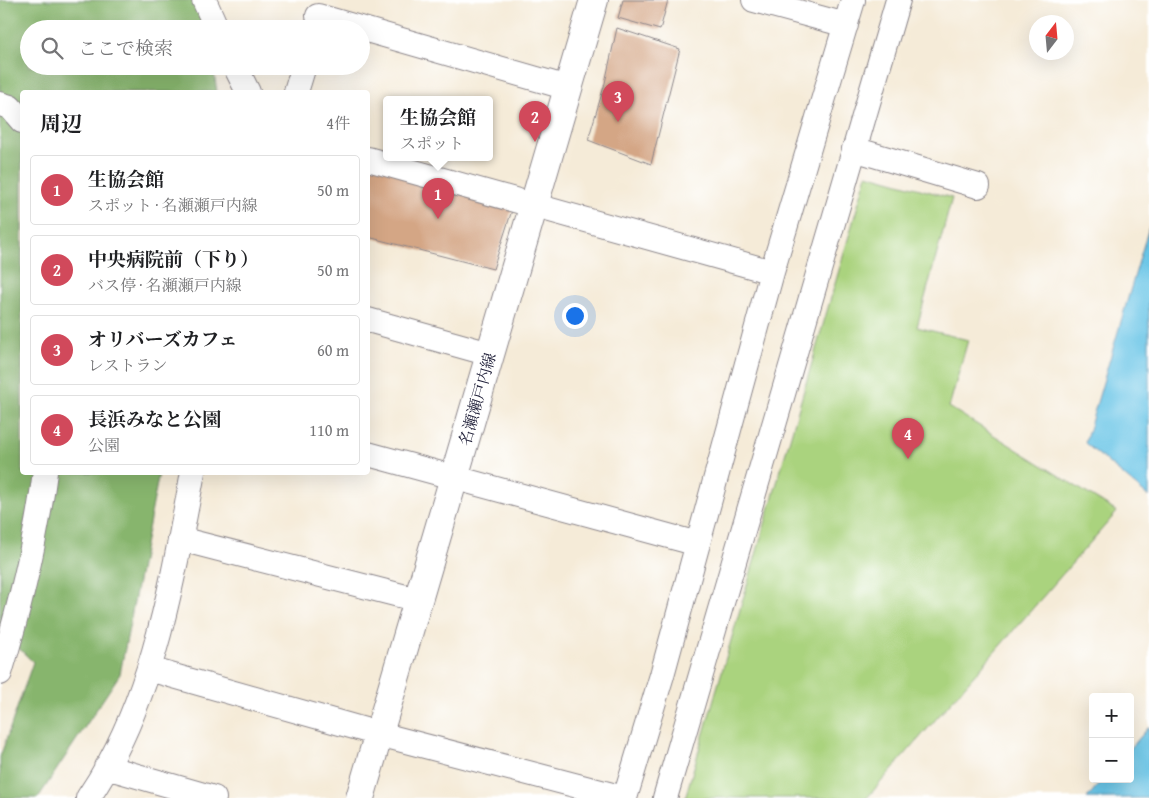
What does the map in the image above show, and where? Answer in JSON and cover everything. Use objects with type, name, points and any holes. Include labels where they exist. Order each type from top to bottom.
[{"type":"main road","name":"名瀬瀬戸内線","points":[[360,798],[594,0]]},
{"type":"street","points":[[204,0],[213,20]]},
{"type":"street","points":[[754,0],[846,25]]},
{"type":"street","points":[[149,668],[379,734],[624,798],[662,676],[772,272],[853,0]]},
{"type":"street","points":[[665,798],[898,0]]},
{"type":"street","points":[[318,15],[335,20]]},
{"type":"street","points":[[370,30],[568,88]]},
{"type":"street","points":[[240,75],[247,90]]},
{"type":"street","points":[[297,90],[301,75]]},
{"type":"street","points":[[0,104],[10,106],[20,118]]},
{"type":"street","points":[[854,149],[978,186]]},
{"type":"street","points":[[370,160],[772,272]]},
{"type":"street","points":[[370,321],[490,354]]},
{"type":"street","points":[[370,455],[698,544]]},
{"type":"street","points":[[0,673],[19,610],[34,543],[45,475]]},
{"type":"street","points":[[88,798],[122,737],[149,668],[180,539],[191,475]]},
{"type":"street","points":[[180,539],[418,600]]},
{"type":"street","points":[[106,767],[214,798]]},
{"type":"green space","points":[[0,0],[203,0],[206,20],[20,20],[20,75],[214,75],[217,90],[20,90],[20,475],[159,475],[120,674],[38,798],[0,798],[0,757],[33,662],[0,630]]},
{"type":"green space","points":[[867,174],[952,198],[917,327],[968,340],[949,407],[1117,512],[867,798],[685,798]]},
{"type":"water","points":[[1149,227],[1149,497],[1085,443]]},
{"type":"water","points":[[1149,727],[1149,798],[1087,798],[1100,783],[1134,783],[1134,744]]},
{"type":"building","points":[[623,0],[668,0],[660,30],[618,18]]},
{"type":"building","points":[[617,28],[680,49],[651,164],[588,140],[605,83]]},
{"type":"building","points":[[370,160],[515,201],[493,269],[370,238]]},
{"type":"place","name":"オリバーズカフェ","points":[[618,122]]},
{"type":"place","name":"中央病院前（下り）","points":[[535,142]]},
{"type":"place","name":"生協会館","points":[[438,219]]},
{"type":"place","name":"長浜みなと公園","points":[[908,459]]}]
